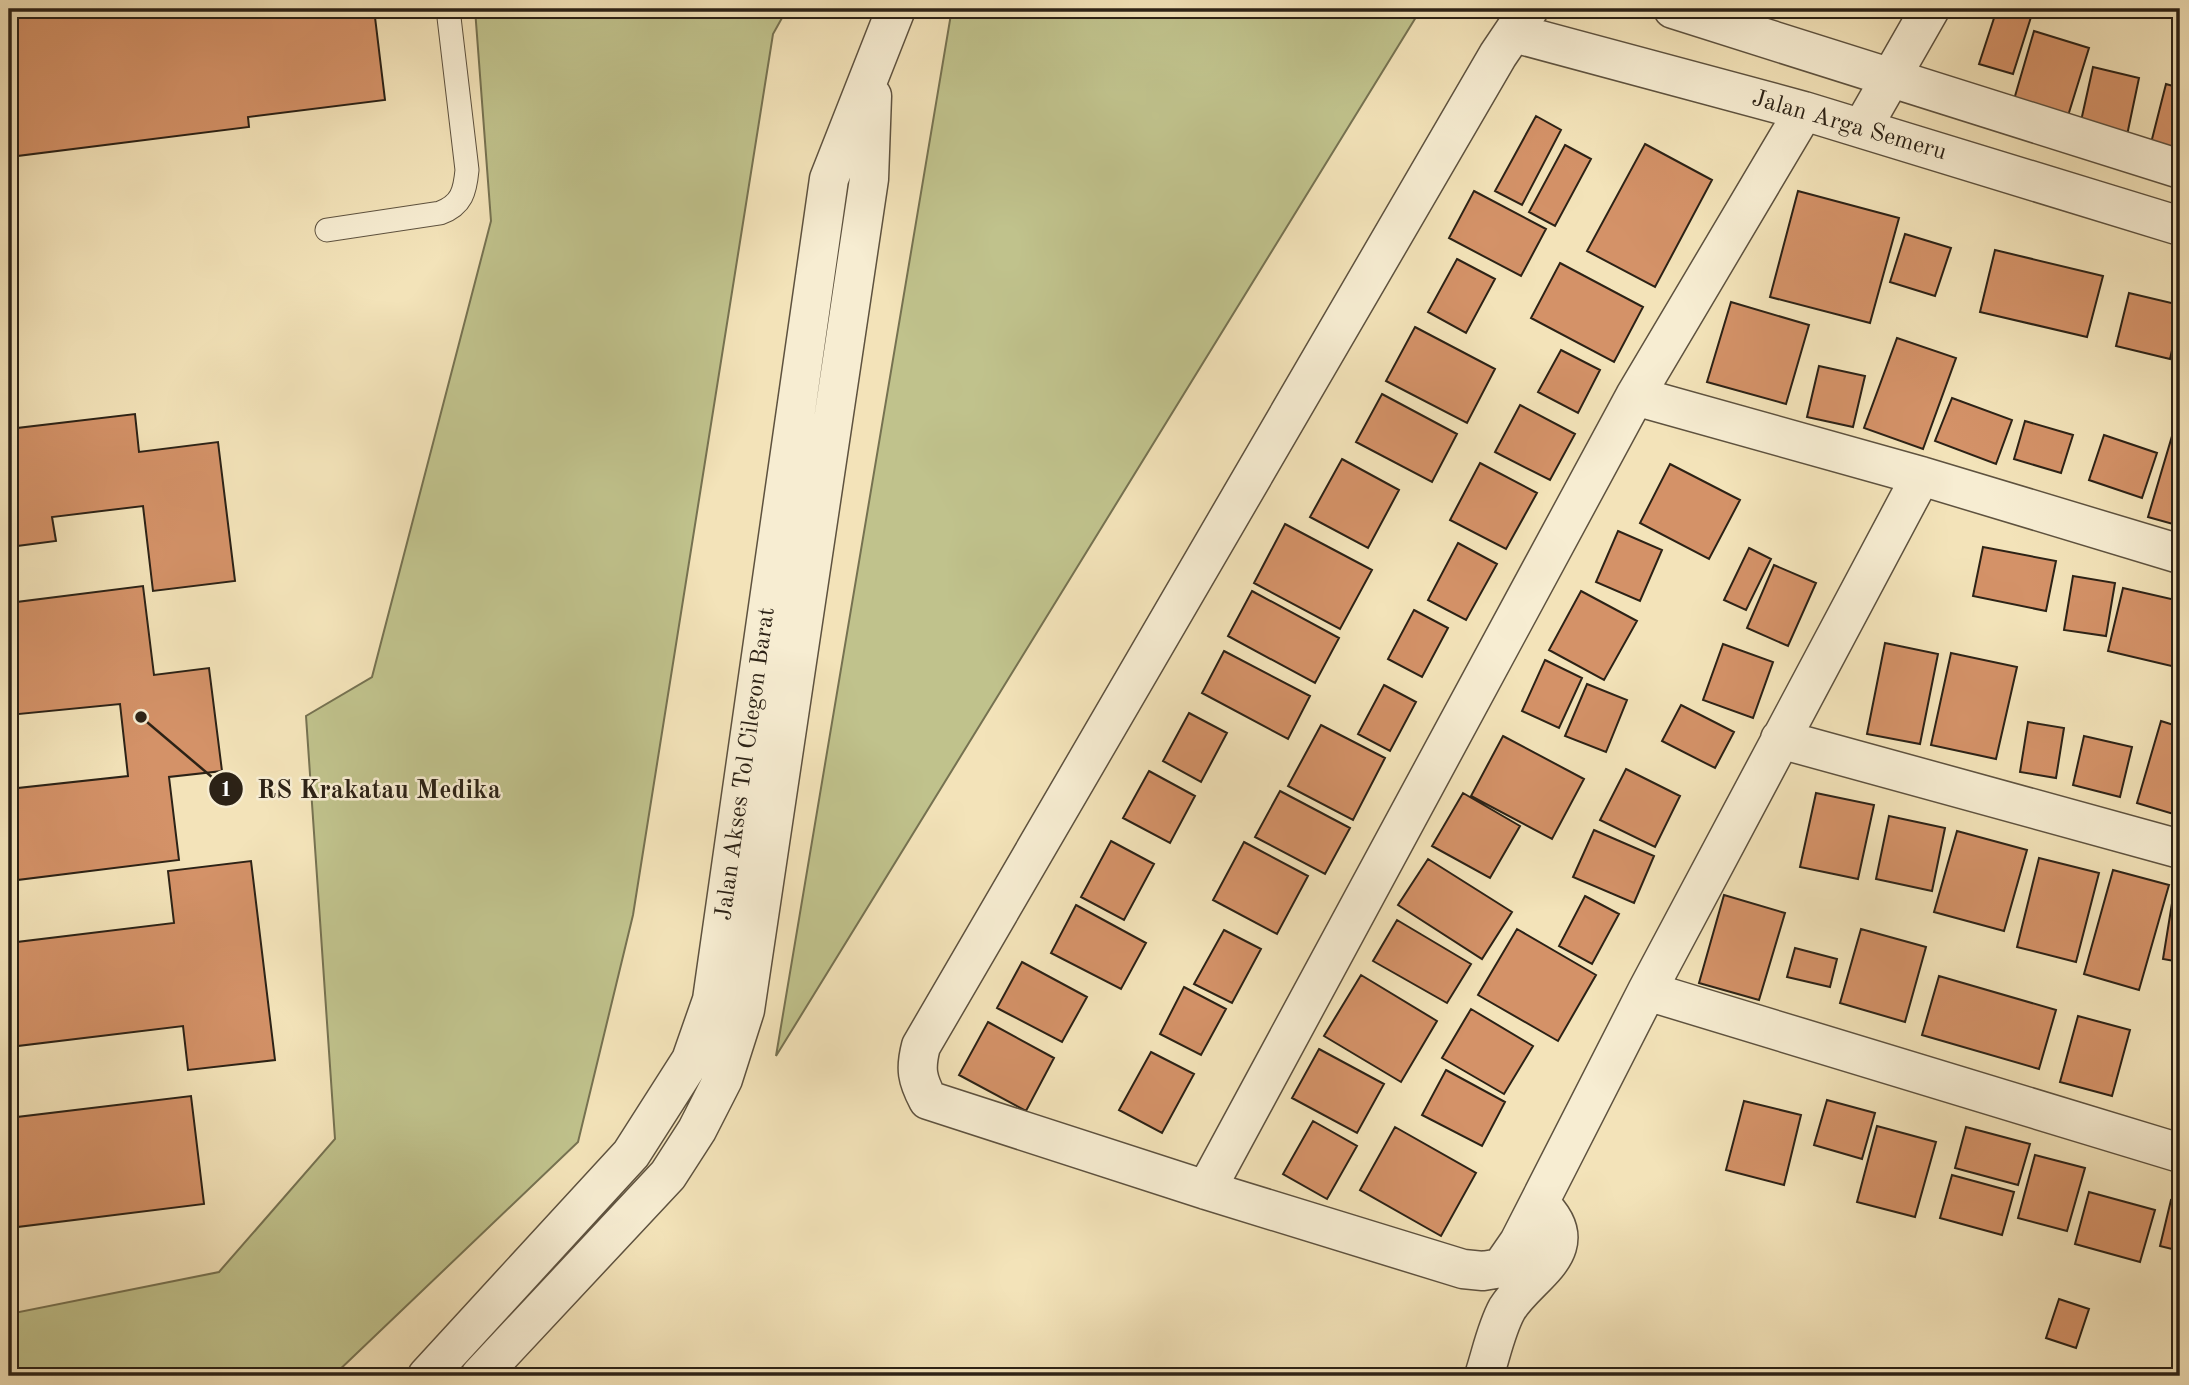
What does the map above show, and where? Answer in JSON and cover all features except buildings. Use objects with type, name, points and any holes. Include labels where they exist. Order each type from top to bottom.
[{"type":"street","name":"Jalan Akses Tol Cilegon Barat","points":[[427,1376],[631,1154],[691,1060],[712,1000],[829,179],[897,9]]},
{"type":"street","points":[[1673,9],[2180,169]]},
{"type":"street","points":[[1861,128],[1930,9]]},
{"type":"street","points":[[1522,21],[1491,67],[921,1046],[916,1066],[920,1085],[928,1100],[1463,1269],[1483,1271],[1501,1268],[1519,1242],[1647,991],[1920,476]]},
{"type":"street","name":"Jalan Arga Semeru","points":[[1522,21],[2180,226]]},
{"type":"street","points":[[480,1376],[668,1175],[697,1130],[723,1079],[745,1010],[869,179],[874,63]]},
{"type":"street","points":[[1206,1190],[1635,396],[1804,111]]},
{"type":"street","points":[[1635,396],[1920,476],[2180,554]]},
{"type":"street","points":[[1780,738],[2180,849]]},
{"type":"street","points":[[1647,991],[2180,1153]]},
{"type":"street","points":[[1484,1376],[1507,1309],[1547,1268],[1557,1243],[1557,1224],[1539,1203]]},
{"type":"lane","points":[[327,230],[440,213],[460,202],[467,170],[448,9]]},
{"type":"green space","points":[[475,9],[787,9],[773,34],[633,915],[578,1142],[333,1376],[9,1376],[9,1314],[219,1272],[335,1139],[306,716],[372,677],[491,221]]},
{"type":"green space","points":[[954,9],[1421,9],[776,1056],[951,14]]},
{"type":"place","name":"RS Krakatau Medika","points":[[141,717]]}]
